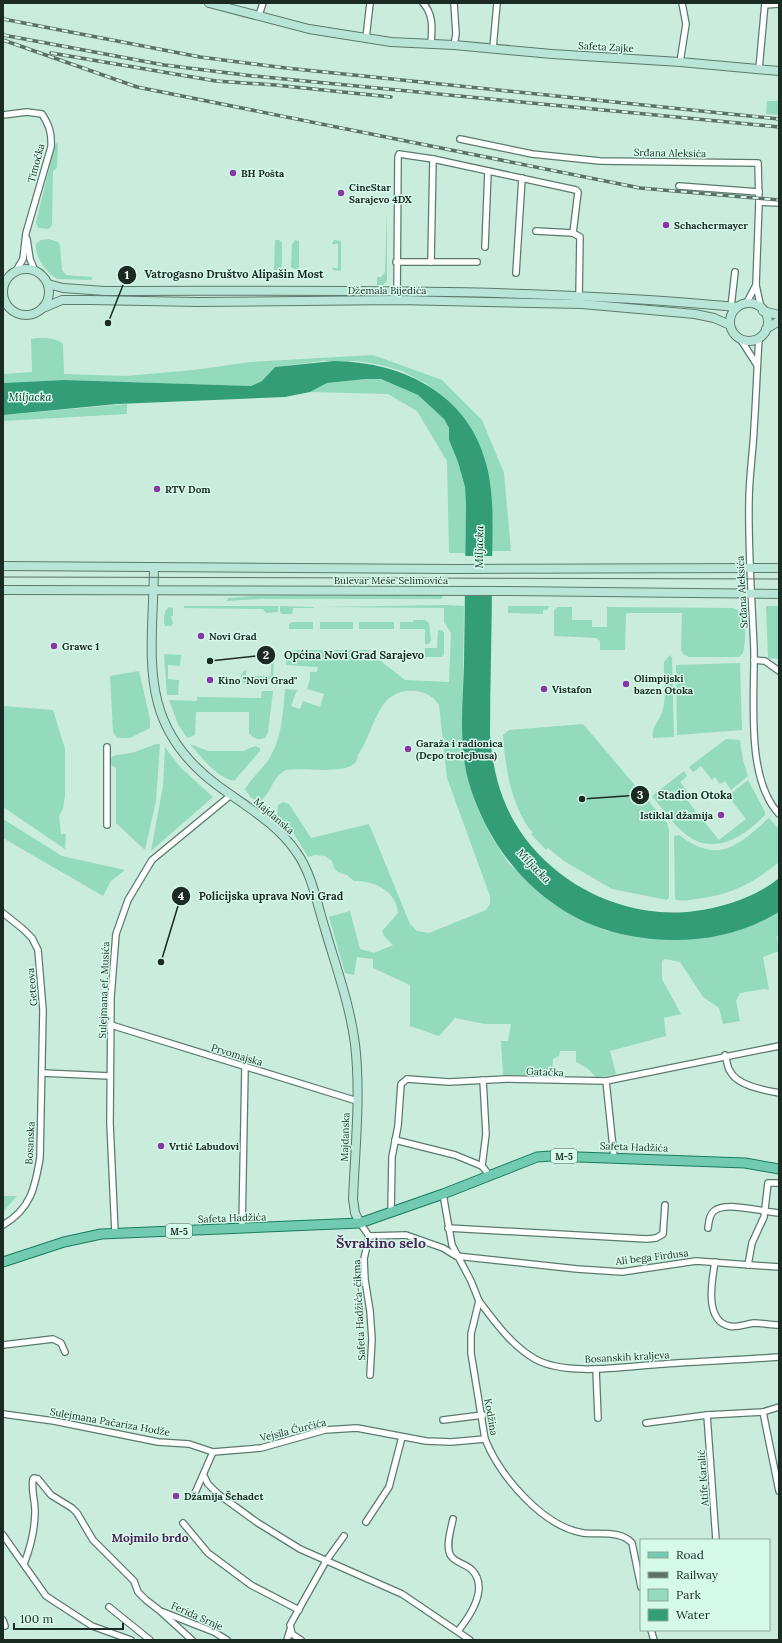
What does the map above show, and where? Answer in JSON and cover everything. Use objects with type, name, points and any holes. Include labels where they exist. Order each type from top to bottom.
[{"type":"main road","name":"Safeta Hadžića","points":[[3,1262],[64,1242],[115,1233],[360,1223],[443,1194],[537,1157],[614,1157],[745,1163],[779,1169]]},
{"type":"street","name":"Safeta Zajke","points":[[209,3],[225,5],[309,28],[366,38],[779,71]]},
{"type":"street","points":[[259,15],[263,3]]},
{"type":"street","points":[[366,38],[370,3]]},
{"type":"street","points":[[424,3],[430,12],[431,44]]},
{"type":"street","points":[[454,3],[456,34],[454,45]]},
{"type":"street","points":[[493,48],[497,3]]},
{"type":"street","points":[[680,62],[686,24],[682,3]]},
{"type":"street","points":[[759,69],[765,4],[779,4]]},
{"type":"street","name":"Timočka","points":[[3,115],[26,112],[42,114],[49,125],[52,136],[51,147],[26,233],[23,258],[16,272]]},
{"type":"street","name":"Srđana Aleksića","points":[[460,139],[532,154],[585,159],[758,163],[759,202],[756,285],[762,309]]},
{"type":"street","points":[[396,300],[398,157],[402,154],[488,170],[576,190],[578,192],[573,233]]},
{"type":"street","points":[[431,262],[433,159]]},
{"type":"street","points":[[485,247],[488,170]]},
{"type":"street","points":[[516,273],[522,178]]},
{"type":"street","points":[[679,186],[759,192]]},
{"type":"street","points":[[759,202],[779,203]]},
{"type":"street","points":[[536,231],[573,233],[580,237],[579,297]]},
{"type":"street","name":"Timočka","points":[[26,233],[30,259],[35,271]]},
{"type":"street","points":[[396,262],[477,262]]},
{"type":"street","points":[[16,272],[22,269],[35,271],[40,274],[48,284],[49,296],[43,308]]},
{"type":"street","name":"Džemala Bijedića","points":[[16,272],[4,282],[4,302],[16,313],[23,315],[35,313],[62,300],[198,302],[396,300],[582,304],[695,314],[714,318],[730,325]]},
{"type":"street","points":[[735,272],[734,307],[730,325],[736,336],[741,340],[758,365]]},
{"type":"street","name":"Džemala Bijedića","points":[[48,284],[63,288],[105,291],[396,291],[579,297],[734,307]]},
{"type":"street","name":"Srđana Aleksića","points":[[746,304],[756,285]]},
{"type":"street","points":[[734,307],[746,304],[779,315]]},
{"type":"street","points":[[762,309],[767,318],[766,329]]},
{"type":"street","points":[[741,340],[747,341],[759,338],[766,329],[779,322]]},
{"type":"street","name":"Srđana Aleksića","points":[[759,338],[750,473],[749,568],[752,594],[755,750],[763,782],[768,795],[779,814]]},
{"type":"street","name":"Bulevar Meše Selimovića","points":[[3,566],[457,569],[779,568]]},
{"type":"street","name":"Majdanska","points":[[154,567],[152,672],[156,696],[163,720],[175,743],[184,754],[216,785],[277,830],[298,854],[304,866],[339,974],[352,1026],[358,1068],[353,1199],[355,1213],[360,1223]]},
{"type":"street","name":"Bulevar Meše Selimovića","points":[[3,590],[507,590],[779,594]]},
{"type":"street","points":[[754,660],[765,662],[779,671]]},
{"type":"street","points":[[107,747],[107,825]]},
{"type":"street","name":"Sulejmana ef. Musića","points":[[115,1233],[110,1123],[110,1076],[115,942],[121,916],[128,900],[152,860],[231,795]]},
{"type":"street","name":"Geteova","points":[[3,914],[32,938],[38,950],[43,1010],[42,1073]]},
{"type":"street","name":"Prvomajska","points":[[111,1025],[357,1101]]},
{"type":"street","name":"Gatačka","points":[[395,1140],[398,1126],[401,1084],[407,1079],[449,1082],[483,1080],[606,1081],[779,1046]]},
{"type":"street","points":[[726,1056],[729,1070],[734,1077],[746,1083],[779,1093]]},
{"type":"street","points":[[242,1228],[245,1067]]},
{"type":"street","points":[[42,1073],[110,1076]]},
{"type":"street","name":"Bosanska","points":[[3,1225],[13,1219],[30,1199],[36,1179],[40,1158],[42,1073]]},
{"type":"street","points":[[482,1166],[486,1134],[483,1080]]},
{"type":"street","points":[[606,1081],[614,1157]]},
{"type":"street","points":[[391,1212],[392,1157],[395,1140],[442,1151],[482,1166],[490,1176]]},
{"type":"street","points":[[748,1265],[752,1243],[765,1212],[768,1183],[779,1183]]},
{"type":"street","points":[[443,1194],[452,1245],[456,1256],[471,1281],[479,1301]]},
{"type":"street","points":[[448,1228],[648,1239],[656,1238],[663,1234],[665,1205]]},
{"type":"street","points":[[708,1228],[711,1215],[714,1210],[720,1208],[737,1207],[779,1213]]},
{"type":"street","points":[[360,1223],[369,1236],[406,1235],[443,1248],[456,1256]]},
{"type":"street","name":"Safeta Hadžića-čikma","points":[[369,1236],[364,1259],[372,1340],[370,1375]]},
{"type":"street","name":"Ali bega Firdusa","points":[[456,1256],[577,1269],[622,1272],[665,1264],[696,1261],[779,1267]]},
{"type":"street","points":[[715,1262],[712,1298],[716,1316],[722,1324],[731,1327],[755,1323],[779,1325]]},
{"type":"street","name":"Bosanskih kraljeva","points":[[479,1301],[494,1322],[513,1342],[536,1359],[560,1366],[596,1369],[630,1365],[779,1357]]},
{"type":"street","name":"Kodžina","points":[[479,1301],[471,1334],[472,1353],[483,1415],[485,1439],[505,1475],[518,1492],[545,1515],[560,1525],[583,1533],[611,1534],[630,1540],[634,1547],[640,1581]]},
{"type":"street","points":[[3,1345],[53,1339],[61,1343],[65,1352]]},
{"type":"street","points":[[596,1369],[598,1418]]},
{"type":"street","points":[[646,1423],[707,1415],[763,1412],[779,1408]]},
{"type":"street","points":[[763,1412],[779,1491]]},
{"type":"street","name":"Sulejmana Pačariza Hodže","points":[[3,1414],[54,1421],[158,1442],[189,1444],[213,1452]]},
{"type":"street","points":[[443,1420],[483,1415]]},
{"type":"street","name":"Atife Karalić","points":[[707,1415],[716,1539]]},
{"type":"street","name":"Vejsila Ćurčića","points":[[213,1452],[261,1448],[325,1430],[357,1428],[426,1441],[451,1442],[485,1439]]},
{"type":"street","points":[[366,1522],[389,1487],[402,1437]]},
{"type":"street","points":[[195,1493],[204,1476],[213,1452]]},
{"type":"street","points":[[204,1476],[208,1484],[218,1494],[258,1523],[300,1549],[402,1594],[470,1640]]},
{"type":"street","name":"Ferida Srnje","points":[[24,1564],[31,1546],[33,1535],[35,1510],[32,1481],[34,1478],[38,1479],[51,1495],[72,1508],[93,1540],[134,1581],[138,1592],[192,1640]]},
{"type":"street","points":[[453,1519],[448,1548],[451,1556],[471,1569],[477,1578],[479,1587],[469,1617],[458,1631]]},
{"type":"street","points":[[183,1523],[208,1553],[251,1585],[300,1610]]},
{"type":"street","points":[[3,1535],[46,1596],[92,1626],[132,1640]]},
{"type":"street","points":[[287,1640],[290,1625],[300,1610],[326,1561],[344,1536]]},
{"type":"street","points":[[109,1607],[150,1640]]},
{"type":"street","name":"Ferida Srnje","points":[[159,1610],[214,1632],[227,1640]]},
{"type":"street","points":[[290,1630],[292,1634],[301,1640]]},
{"type":"green space","points":[[767,101],[779,101],[779,115],[766,114]]},
{"type":"green space","points":[[58,142],[57,168],[53,171],[52,225],[49,229],[38,228],[36,222],[55,145]]},
{"type":"green space","points":[[387,209],[387,281],[383,285],[377,285],[377,277],[381,277],[385,272]]},
{"type":"green space","points":[[49,239],[58,242],[60,245],[62,270],[66,275],[92,277],[92,280],[57,279],[49,272],[39,259],[36,244],[41,240]]},
{"type":"green space","points":[[275,240],[279,240],[282,243],[282,266],[279,270],[274,270]]},
{"type":"green space","points":[[295,240],[299,241],[299,271],[291,267],[292,245]]},
{"type":"green space","points":[[334,240],[341,241],[341,271],[333,270],[332,268],[338,268],[338,244],[332,244]]},
{"type":"green space","points":[[31,339],[54,339],[63,344],[64,374],[125,376],[194,370],[250,362],[373,355],[442,380],[482,420],[504,473],[511,551],[492,551],[493,520],[447,399],[427,384],[402,371],[381,365],[357,361],[323,361],[275,367],[262,381],[251,386],[64,380],[3,383],[3,374],[32,372]]},
{"type":"green space","points":[[381,379],[418,395],[444,419],[449,428],[449,440],[458,462],[465,487],[465,553],[449,553],[447,461],[417,411],[388,394],[310,392],[327,383]]},
{"type":"green space","points":[[127,404],[127,414],[3,421],[3,415]]},
{"type":"green space","points":[[444,595],[441,599],[261,599],[227,601],[228,598],[253,596]]},
{"type":"green space","points":[[184,606],[278,606],[278,612],[266,613],[263,609],[184,608]]},
{"type":"green space","points":[[280,606],[314,608],[293,608],[292,614],[282,614],[280,612]]},
{"type":"green space","points":[[464,606],[462,742],[469,782],[479,812],[491,836],[509,864],[565,911],[606,931],[719,936],[761,922],[779,912],[779,935],[777,936],[779,951],[763,957],[769,990],[764,989],[740,993],[736,1001],[740,1021],[723,1024],[719,1008],[703,997],[680,962],[665,959],[662,961],[662,979],[681,1014],[664,1018],[666,1036],[610,1051],[616,1074],[597,1078],[587,1068],[576,1062],[576,1051],[560,1051],[559,1056],[553,1059],[552,1075],[503,1075],[501,1041],[508,1041],[511,1024],[485,1024],[455,1018],[439,1036],[410,1026],[410,985],[373,968],[373,959],[357,957],[354,975],[345,973],[329,917],[350,911],[360,949],[374,953],[393,945],[384,936],[382,931],[398,913],[397,905],[389,893],[383,888],[369,882],[354,881],[347,875],[338,872],[334,868],[332,861],[325,856],[315,855],[308,857],[294,834],[277,816],[278,805],[283,802],[289,804],[311,838],[369,824],[410,924],[417,931],[429,933],[486,910],[490,904],[490,896],[447,778],[439,705],[429,695],[416,691],[403,692],[393,696],[385,703],[379,712],[357,760],[349,767],[332,770],[286,770],[278,776],[267,794],[260,802],[251,798],[245,789],[267,762],[276,745],[281,727],[285,689],[297,690],[291,706],[300,709],[303,701],[320,707],[324,694],[307,689],[310,679],[310,672],[317,672],[318,667],[286,665],[288,652],[297,650],[367,650],[405,680],[449,682],[451,633],[444,622],[444,608],[320,607]]},
{"type":"green space","points":[[508,606],[549,607],[547,610],[543,610],[543,614],[508,613]]},
{"type":"green space","points":[[766,606],[779,606],[779,659],[768,658]]},
{"type":"green space","points":[[169,607],[173,608],[173,616],[171,616],[173,624],[171,626],[165,626],[164,615]]},
{"type":"green space","points":[[557,607],[572,607],[572,620],[592,620],[592,627],[607,627],[607,607],[733,608],[738,611],[744,621],[745,641],[743,653],[739,657],[689,657],[684,655],[681,650],[682,613],[626,613],[625,650],[600,650],[600,641],[596,638],[554,636],[554,611]]},
{"type":"green space","points":[[413,620],[425,620],[429,623],[431,640],[429,644],[425,644],[425,629],[400,629],[400,622],[413,622]]},
{"type":"green space","points":[[292,622],[313,622],[313,629],[289,629],[289,624]]},
{"type":"green space","points":[[320,622],[353,622],[353,629],[320,629]]},
{"type":"green space","points":[[359,622],[394,622],[394,629],[359,629]]},
{"type":"green space","points":[[438,630],[442,630],[444,633],[444,654],[442,657],[391,657],[387,655],[425,655],[425,648],[437,648]]},
{"type":"green space","points":[[164,654],[181,655],[180,666],[168,665],[168,679],[179,680],[178,695],[167,695]]},
{"type":"green space","points":[[670,655],[672,658],[674,737],[653,738],[654,729],[662,713],[664,703],[664,662]]},
{"type":"green space","points":[[271,657],[274,657],[273,683],[271,683],[271,679],[246,679],[246,684],[242,682],[241,675],[246,670],[246,676],[271,676]]},
{"type":"green space","points":[[740,663],[742,730],[677,735],[676,665]]},
{"type":"green space","points":[[139,671],[150,719],[150,728],[130,738],[117,738],[113,732],[110,676]]},
{"type":"green space","points":[[262,691],[273,691],[268,732],[265,738],[260,739],[254,738],[249,733],[249,712],[196,712],[195,735],[187,738],[178,724],[169,700],[197,701],[197,697],[261,698]]},
{"type":"green space","points":[[3,706],[53,710],[65,749],[65,796],[63,809],[59,816],[61,834],[66,834],[65,849],[3,807]]},
{"type":"green space","points":[[583,724],[667,823],[669,830],[669,897],[667,900],[612,889],[564,861],[548,848],[546,850],[531,834],[533,833],[520,812],[508,774],[503,735],[509,730]]},
{"type":"green space","points":[[726,739],[740,740],[743,760],[748,776],[731,790],[725,781],[720,784],[715,777],[712,780],[701,766],[693,772],[689,767]]},
{"type":"green space","points":[[156,744],[160,744],[156,801],[145,850],[116,823],[116,768],[111,765],[110,760],[113,756],[135,752]]},
{"type":"green space","points":[[190,744],[208,751],[243,751],[255,746],[260,748],[260,751],[234,781],[221,776],[215,771],[204,761]]},
{"type":"green space","points":[[165,747],[180,767],[213,797],[151,851],[163,786]]},
{"type":"green space","points":[[684,771],[687,776],[680,782],[691,796],[687,800],[719,840],[746,819],[728,796],[748,780],[765,812],[765,815],[747,831],[727,842],[705,844],[695,840],[675,825],[652,796]]},
{"type":"green space","points":[[769,818],[779,829],[779,862],[760,876],[730,892],[688,900],[675,899],[674,836],[679,835],[693,844],[705,849],[717,850],[737,844]]},
{"type":"green space","points":[[3,819],[62,856],[125,870],[111,881],[103,896],[3,838]]},
{"type":"green space","points":[[3,1196],[17,1196],[3,1212]]},
{"type":"water","name":"Miljacka","points":[[334,361],[361,363],[386,368],[410,376],[432,388],[451,404],[467,422],[480,445],[488,471],[492,497],[493,535],[490,735],[492,751],[496,775],[503,798],[516,825],[534,849],[555,870],[580,887],[607,900],[636,909],[665,912],[695,911],[717,907],[750,896],[770,885],[779,878],[779,912],[761,922],[722,935],[682,940],[641,938],[594,926],[569,913],[545,898],[525,879],[507,858],[491,835],[478,809],[469,783],[463,754],[462,724],[465,624],[465,487],[458,462],[449,440],[449,428],[444,419],[418,395],[381,379],[366,379],[327,383],[310,392],[285,397],[117,404],[3,415],[3,383],[64,380],[251,386],[262,381],[275,367]]},
{"type":"pier","points":[[463,556],[494,556],[494,596],[462,596]]},
{"type":"tram line","points":[[3,577],[779,579]]},
{"type":"railway","points":[[3,19],[200,57],[286,68],[779,119]]},
{"type":"railway","points":[[3,35],[164,65],[253,76],[779,127]]},
{"type":"railway","points":[[3,40],[137,87],[640,188],[779,200]]},
{"type":"railway","points":[[51,53],[216,81],[275,85],[391,97]]},
{"type":"place","name":"BH Pošta","points":[[233,173]]},
{"type":"place","name":"CineStar Sarajevo 4DX","points":[[341,193]]},
{"type":"place","name":"Schachermayer","points":[[666,225]]},
{"type":"place","name":"Vatrogasno Društvo Alipašin Most","points":[[108,323]]},
{"type":"place","name":"RTV Dom","points":[[157,489]]},
{"type":"place","name":"Novi Grad","points":[[201,636]]},
{"type":"place","name":"Grawe 1","points":[[54,646]]},
{"type":"place","name":"Općina Novi Grad Sarajevo","points":[[210,661]]},
{"type":"place","name":"Kino \"Novi Grad\"","points":[[210,680]]},
{"type":"place","name":"Olimpijski bazen Otoka","points":[[626,684]]},
{"type":"place","name":"Vistafon","points":[[544,689]]},
{"type":"place","name":"Garaža i radionica (Depo trolejbusa)","points":[[408,749]]},
{"type":"place","name":"Stadion Otoka","points":[[582,799]]},
{"type":"place","name":"Istiklal džamija","points":[[721,815]]},
{"type":"place","name":"Policijska uprava Novi Grad","points":[[161,962]]},
{"type":"place","name":"Vrtić Labudovi","points":[[161,1146]]},
{"type":"place","name":"Džamija Šehadet","points":[[176,1496]]},
{"type":"district","name":"Švrakino selo","points":[[381,1243]]},
{"type":"district","name":"Mojmilo brdo","points":[[150,1537]]}]
